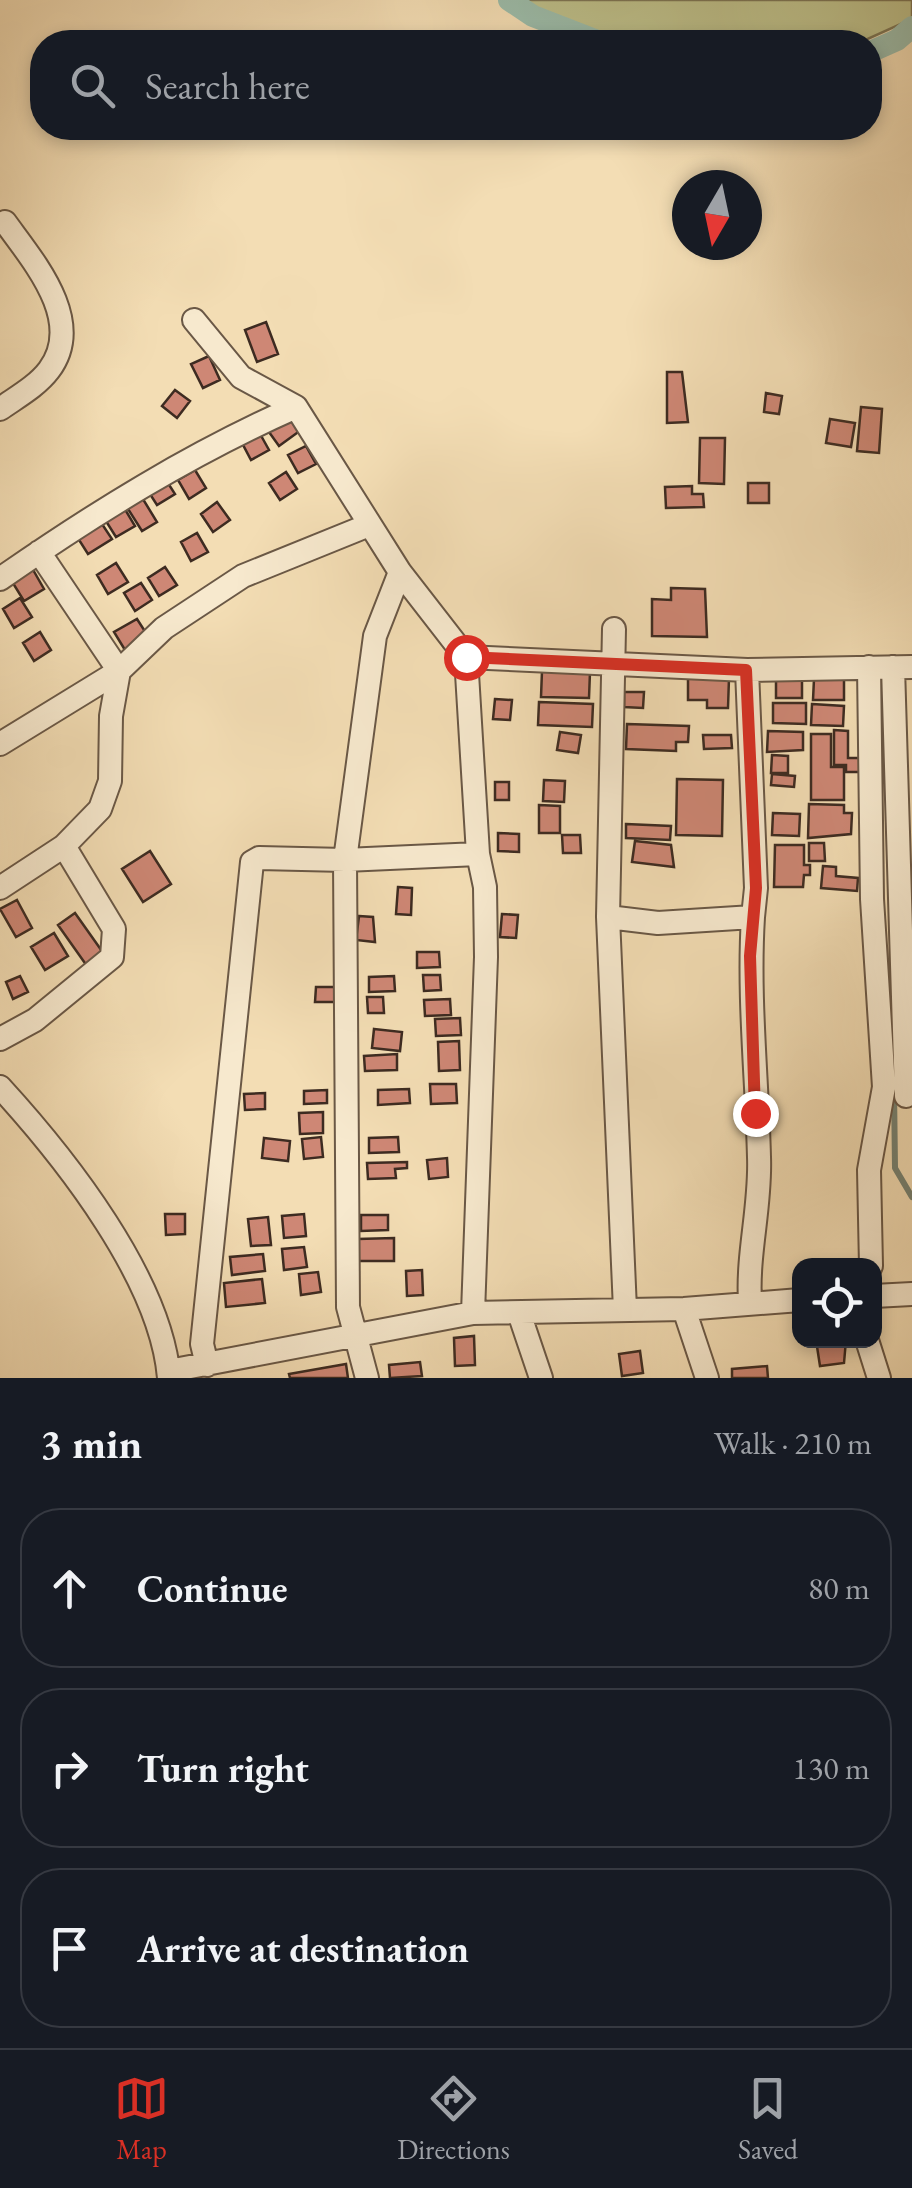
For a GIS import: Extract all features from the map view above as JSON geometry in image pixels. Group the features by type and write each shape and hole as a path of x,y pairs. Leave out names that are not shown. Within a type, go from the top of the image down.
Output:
{"street":[{"path":"0,409 52,367 61,326 55,300 39,270 5,222"},
{"path":"194,320 241,377 296,407 400,572 466,657 478,854 485,887 486,958 474,1313"},
{"path":"0,579 96,512 224,439 296,407"},
{"path":"0,744 119,671 164,628 243,576 369,526"},
{"path":"0,888 64,846 100,809 110,781 111,716 119,671 39,552"},
{"path":"366,1378 352,1335 344,860 375,636 400,572"},
{"path":"614,629 608,917 624,1310"},
{"path":"466,657 746,670 903,667 906,1096"},
{"path":"869,667 872,899 884,1087 869,1170 871,1258"},
{"path":"746,670 756,888 752,917 760,1158 757,1224 748,1265 750,1302"},
{"path":"0,1040 36,1020 112,958 114,929 64,846"},
{"path":"207,1366 202,1344 250,870 260,858 344,860 478,854"},
{"path":"608,917 658,923 752,917"},
{"path":"0,1087 36,1126 108,1224 145,1299 172,1376 352,1335 474,1313 684,1308 792,1300"},
{"path":"882,1292 912,1294"},
{"path":"684,1308 707,1378"},
{"path":"518,1313 541,1378"},
{"path":"870,1348 879,1378"}],"green space":[{"path":"520,0 912,0 912,19 882,33 565,29"}],"building":[{"path":"266,322 278,354 257,362 245,330"},
{"path":"209,356 220,380 203,388 191,364"},
{"path":"667,372 682,372 688,422 667,423"},
{"path":"175,390 190,401 177,418 162,406"},
{"path":"766,393 782,396 779,414 764,412"},
{"path":"861,407 882,409 879,453 857,451"},
{"path":"291,416 301,430 279,446 269,432"},
{"path":"830,419 855,423 851,447 826,443"},
{"path":"259,432 269,450 251,460 241,441"},
{"path":"700,438 725,438 724,484 699,483"},
{"path":"306,446 316,464 298,473 288,455"},
{"path":"195,470 206,488 189,499 178,480"},
{"path":"286,472 297,489 280,500 269,483"},
{"path":"166,480 175,494 157,505 148,491"},
{"path":"748,483 769,483 769,503 748,503"},
{"path":"692,486 692,494 703,494 704,507 666,508 665,487"},
{"path":"138,491 157,522 142,531 123,501"},
{"path":"217,502 230,520 213,532 201,514"},
{"path":"123,506 135,526 116,537 104,518"},
{"path":"98,518 112,539 88,554 74,532"},
{"path":"197,533 208,552 191,561 181,542"},
{"path":"116,563 128,582 108,594 97,575"},
{"path":"165,567 177,585 159,596 148,578"},
{"path":"32,568 44,589 24,601 11,580"},
{"path":"141,583 152,600 135,611 124,593"},
{"path":"671,588 705,589 707,637 652,636 652,599 671,600"},
{"path":"20,598 32,617 14,628 3,609"},
{"path":"137,619 148,636 125,650 114,632"},
{"path":"40,632 51,650 34,661 23,643"},
{"path":"542,671 590,672 589,698 541,697"},
{"path":"688,677 729,678 728,708 707,708 707,700 688,700"},
{"path":"844,678 844,700 813,700 814,679"},
{"path":"776,679 802,680 802,698 776,698"},
{"path":"624,692 644,692 643,708 624,707"},
{"path":"495,699 512,700 510,720 493,719"},
{"path":"539,702 593,704 592,727 538,725"},
{"path":"773,703 806,703 806,724 773,723"},
{"path":"812,704 844,706 843,726 811,725"},
{"path":"627,724 689,726 688,742 676,742 676,751 626,749"},
{"path":"834,730 848,731 848,758 865,758 865,772 846,772 846,765 834,765"},
{"path":"768,731 803,732 803,750 767,752"},
{"path":"560,732 581,735 578,753 557,750"},
{"path":"811,734 831,734 831,767 844,767 844,800 811,800"},
{"path":"703,735 731,735 732,748 704,749"},
{"path":"772,755 788,756 788,773 771,773"},
{"path":"772,774 795,776 794,787 771,785"},
{"path":"677,779 723,780 722,836 676,835"},
{"path":"544,780 565,781 564,802 543,801"},
{"path":"495,782 509,782 509,800 495,800"},
{"path":"809,804 844,805 844,813 852,813 851,834 808,838"},
{"path":"539,805 560,806 560,833 539,833"},
{"path":"773,813 800,814 799,836 772,835"},
{"path":"626,824 671,826 670,840 626,838"},
{"path":"498,833 519,834 519,852 498,851"},
{"path":"562,835 580,835 581,853 563,853"},
{"path":"635,841 671,845 674,867 632,862"},
{"path":"809,843 824,843 825,861 809,861"},
{"path":"775,845 804,845 804,865 810,865 810,875 804,875 803,887 774,887"},
{"path":"150,851 171,884 143,902 122,869"},
{"path":"823,866 836,867 836,876 858,878 857,891 821,888"},
{"path":"398,887 412,888 411,915 396,914"},
{"path":"17,900 32,928 16,937 0,909"},
{"path":"75,913 104,954 87,966 58,925"},
{"path":"502,914 518,915 516,938 500,937"},
{"path":"359,916 373,917 375,942 356,940"},
{"path":"54,933 68,956 45,970 31,947"},
{"path":"417,952 439,952 440,967 417,968"},
{"path":"423,975 440,975 441,990 424,991"},
{"path":"20,976 28,992 13,999 6,982"},
{"path":"394,976 395,991 369,992 369,977"},
{"path":"316,987 335,987 335,1002 315,1002"},
{"path":"367,997 383,997 384,1013 368,1013"},
{"path":"450,999 451,1015 425,1016 424,1000"},
{"path":"460,1018 461,1035 436,1036 435,1019"},
{"path":"374,1029 402,1032 400,1051 372,1048"},
{"path":"459,1041 460,1070 439,1071 438,1042"},
{"path":"397,1054 397,1070 365,1071 364,1056"},
{"path":"430,1084 456,1084 457,1103 431,1104"},
{"path":"409,1089 410,1103 378,1105 378,1090"},
{"path":"327,1090 327,1103 304,1104 304,1091"},
{"path":"265,1093 265,1109 245,1110 244,1094"},
{"path":"323,1112 323,1133 300,1134 299,1113"},
{"path":"321,1137 323,1157 304,1159 302,1139"},
{"path":"398,1137 399,1152 369,1153 369,1138"},
{"path":"264,1138 290,1141 288,1161 262,1158"},
{"path":"447,1158 448,1177 429,1179 427,1160"},
{"path":"407,1162 407,1168 395,1169 396,1178 368,1179 367,1163"},
{"path":"165,1214 185,1214 185,1234 166,1235"},
{"path":"304,1214 306,1236 284,1238 282,1216"},
{"path":"361,1215 388,1215 388,1230 361,1231"},
{"path":"268,1217 271,1245 251,1246 248,1219"},
{"path":"394,1238 394,1261 358,1261 358,1239"},
{"path":"304,1247 307,1267 284,1270 282,1249"},
{"path":"263,1254 265,1271 232,1275 230,1257"},
{"path":"422,1270 423,1295 407,1296 406,1271"},
{"path":"318,1272 321,1292 301,1295 299,1274"},
{"path":"262,1279 265,1303 226,1307 224,1283"},
{"path":"474,1336 475,1365 455,1366 454,1338"},
{"path":"817,1348 845,1348 844,1363 820,1366"},
{"path":"640,1351 643,1373 622,1376 619,1354"},
{"path":"420,1362 422,1376 390,1378 389,1365"},
{"path":"346,1364 348,1378 290,1378 289,1374"},
{"path":"767,1366 768,1378 732,1378 732,1369"}],"waterway":[{"path":"509,0 533,16 569,30"},
{"path":"882,47 912,27"},
{"path":"890,998 892,1036"},
{"path":"894,1088 895,1168 912,1197"}],"route":[{"path":"466,657 746,670 756,888 750,956 755,1113"}]}
